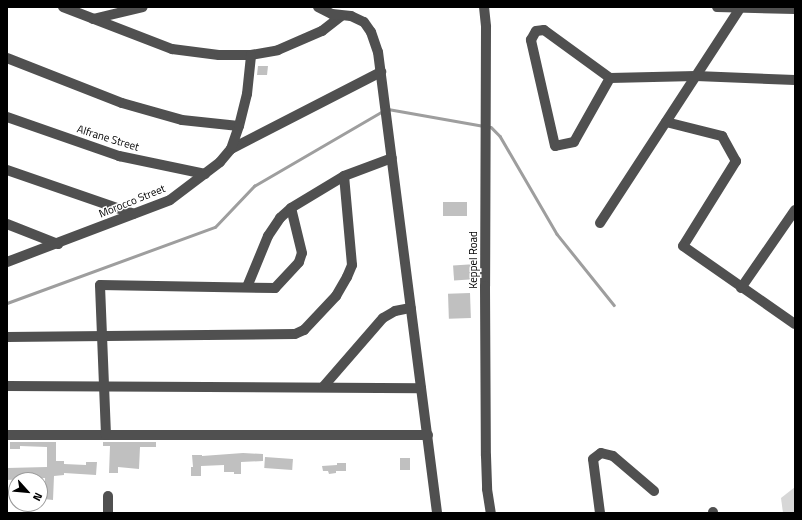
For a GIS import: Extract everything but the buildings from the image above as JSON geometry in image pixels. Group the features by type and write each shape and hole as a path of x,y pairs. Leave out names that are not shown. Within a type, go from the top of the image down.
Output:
{"street":[{"path":"63,7 172,49 219,55 252,56 278,50 322,31 341,16"},
{"path":"93,19 143,7"},
{"path":"318,7 341,16 351,16 364,22 371,32 378,52 437,513"},
{"name":"Keppel Road","path":"484,7 486,27 486,456 487,489 491,513"},
{"path":"717,7 795,9"},
{"path":"600,223 740,8"},
{"path":"610,78 574,142 555,146 531,40 536,31 544,30 610,78 696,76 795,80"},
{"name":"Morocco Street","path":"7,262 58,244 170,200 220,162 230,149 239,126 247,94 252,56"},
{"path":"7,58 130,105 182,120 239,126"},
{"path":"230,149 381,72"},
{"name":"Alfrane Street","path":"7,117 119,156 205,174"},
{"path":"666,122 722,136 736,161 683,246 741,288 795,324"},
{"path":"247,287 268,236 280,218 291,208 344,176 392,158"},
{"path":"7,170 134,214"},
{"path":"7,338 284,335 295,334 304,330 336,296 352,265 344,176"},
{"path":"106,435 100,285 275,288 299,262 302,253 291,208"},
{"path":"741,288 795,210"},
{"path":"7,224 58,244"},
{"path":"323,387 383,318 395,311 411,308"},
{"path":"7,386 421,388"},
{"path":"7,435 428,435"},
{"path":"600,513 593,459 600,452 613,456 654,491"},
{"path":"108,496 108,513"}],"shaded area":[{"path":"795,487 795,513 783,513 781,498"}],"waterway":[{"path":"388,109 483,126"},
{"path":"7,303 215,227 254,186 383,111"},
{"path":"488,127 491,127 500,136 557,234 614,305"}]}
